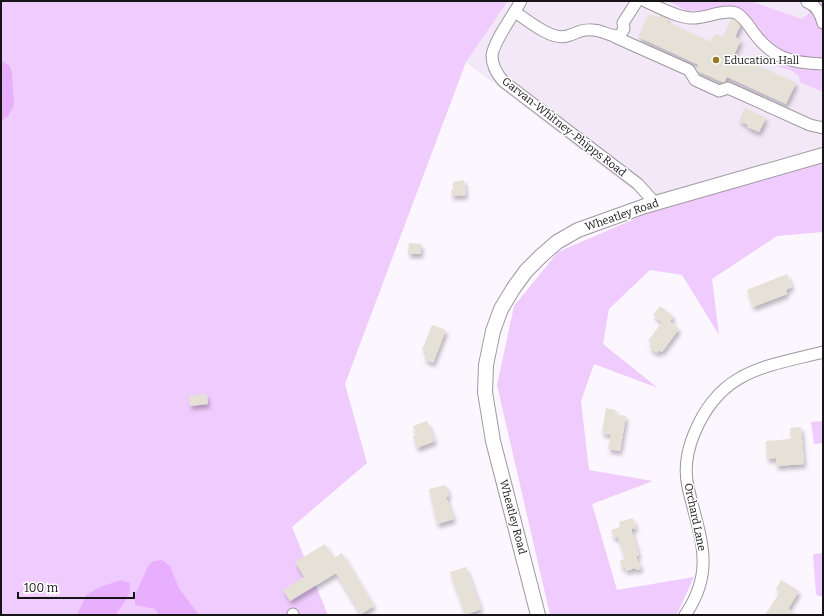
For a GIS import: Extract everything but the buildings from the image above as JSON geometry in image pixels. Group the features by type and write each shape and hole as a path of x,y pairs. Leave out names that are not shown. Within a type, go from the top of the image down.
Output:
{"main road":[{"name":"Wheatley Road","path":"538,615 488,419 485,392 486,365 492,332 501,309 513,289 526,271 541,256 557,242 578,230 600,221 655,203 823,155"}],"street":[{"name":"Garvan-Whitney-Phipps Road","path":"521,1 502,33 493,52 494,66 498,76 638,184 655,203"},
{"path":"615,37 620,35 624,29 623,24 637,1"},
{"path":"645,1 693,19 729,12 736,14 744,19 761,42 782,58 794,62 823,64"},
{"path":"807,2 813,4 817,8 823,23"},
{"path":"515,12 557,37 566,37 585,29 597,30 689,70 695,80 719,91 728,88 810,125 823,128"},
{"name":"Orchard Lane","path":"685,615 698,593 704,566 702,542 687,485 686,471 690,442 702,416 711,402 723,389 736,379 767,367 823,352"}],"shaded area":[{"path":"1,1 508,1 466,62 345,384 367,463 292,527 328,615 1,615"},
{"path":"508,1 515,1 526,7 529,1 823,1 823,146 644,199 466,62"},
{"path":"668,1 750,1 802,19 823,1 823,64 782,58 744,19 724,9 687,11"},
{"path":"1,60 10,66 12,73 14,105 8,116 1,121"},
{"path":"778,61 802,69 823,71 823,92 800,82 799,76 790,70 776,66"},
{"path":"823,160 823,232 777,236 712,279 719,335 682,275 650,270 609,309 603,344 658,388 594,364 581,401 589,470 653,481 592,504 617,590 694,577 677,614 550,615 497,385 514,306 558,252 648,213"},
{"path":"823,421 823,443 814,444 811,422"},
{"path":"823,553 823,596 818,596 816,594 813,556 814,554"},
{"path":"160,560 164,561 170,566 179,588 199,615 159,615 155,609 135,605 135,595 148,566 152,562"},
{"path":"121,580 130,583 130,592 116,614 77,615 86,595 100,587"}],"place":[{"name":"Education Hall","path":"716,60"}]}
